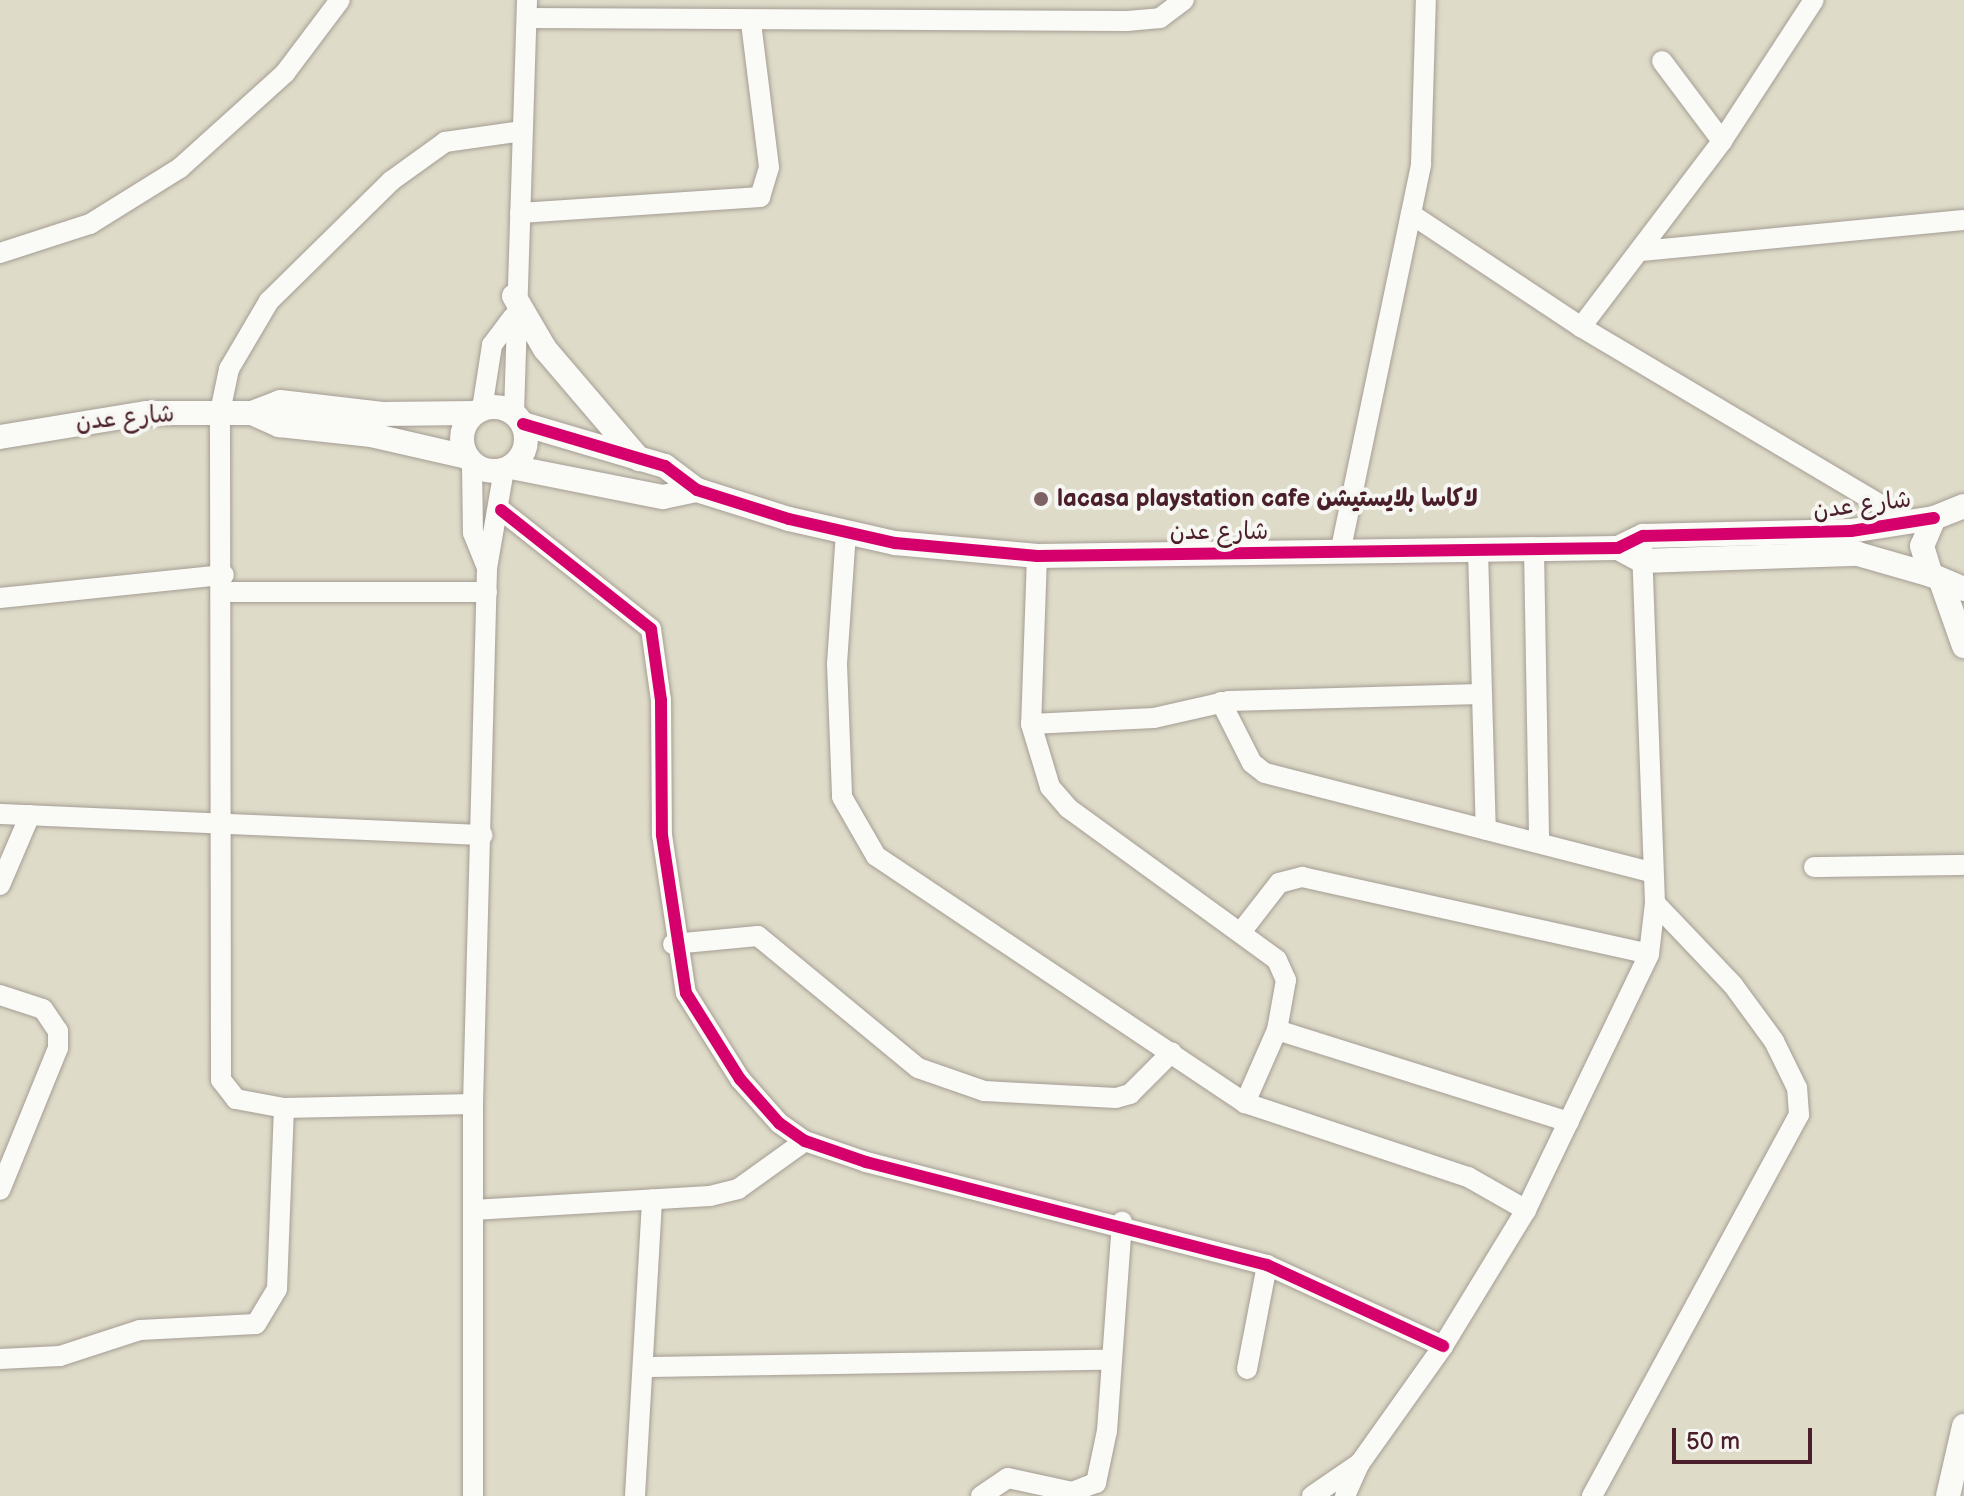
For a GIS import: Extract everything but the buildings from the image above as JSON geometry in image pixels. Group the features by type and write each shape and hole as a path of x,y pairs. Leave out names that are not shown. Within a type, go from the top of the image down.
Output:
{"street":[{"path":"0,253 90,224 180,168 285,73 340,0"},
{"path":"473,1496 473,1104 483,835 487,568 507,469 524,448 519,419 514,306 528,9 751,23 1127,21 1160,18 1184,0"},
{"path":"1340,553 1421,164 1426,0"},
{"path":"1581,327 1722,141 1814,0"},
{"path":"520,213 760,197 769,167 751,23"},
{"path":"1662,61 1722,141"},
{"path":"473,1104 284,1108 236,1099 221,1080 224,583 220,412 242,340 269,301 391,181 445,142 522,131"},
{"path":"1411,214 1581,327 1945,509 1922,546 1946,583 1964,646"},
{"path":"1641,251 1964,220"},
{"path":"487,568 473,533 470,460 462,434 478,411 492,345 514,306"},
{"path":"514,306 545,349 639,459"},
{"name":"شارع عدن","path":"252,413 280,402 382,414 478,411"},
{"path":"478,411 519,419"},
{"name":"شارع عدن","path":"0,437 104,418 252,413 279,425 371,435 470,460"},
{"name":"شارع عدن","path":"519,419 665,466 697,490 846,532 1037,556 1618,548 1643,536 1780,535 1945,509"},
{"path":"470,460 507,469"},
{"name":"شارع عدن","path":"507,469 663,497 697,490"},
{"path":"501,510 651,629 673,944 700,1022 762,1106 805,1141 931,1180 1122,1222 1267,1265 1443,1346"},
{"path":"846,532 836,734 842,797 860,840 904,877 1245,1103 1468,1177 1526,1210"},
{"path":"1345,1496 1360,1463 1443,1346 1526,1210 1649,954 1655,903 1651,872 1643,536"},
{"name":"شارع عدن","path":"1618,548 1642,561 1858,554 1946,583"},
{"path":"1534,549 1539,842"},
{"path":"1478,550 1486,830"},
{"path":"1037,556 1031,724 1039,763 1068,808 1277,960 1286,980 1277,1030 1245,1103"},
{"path":"0,598 224,583 487,592"},
{"path":"1031,724 1154,718 1221,702 1480,694"},
{"path":"1221,702 1252,763 1265,773 1651,872"},
{"path":"0,814 483,835"},
{"path":"0,885 30,815"},
{"path":"1814,867 1964,865"},
{"path":"1241,932 1279,883 1302,877 1649,954"},
{"path":"1592,1496 1799,1115 1797,1088 1774,1041 1733,985 1655,903"},
{"path":"673,944 758,936 918,1068 984,1091 1116,1098 1130,1094 1172,1052"},
{"path":"0,995 43,1009 58,1039 0,1190"},
{"path":"1277,1030 1569,1122"},
{"path":"0,1359 60,1356 140,1330 256,1324 277,1289 284,1108"},
{"path":"473,1210 652,1199 738,1189 805,1141"},
{"path":"635,1496 652,1199"},
{"path":"981,1496 1008,1478 1072,1492 1096,1483 1107,1431 1108,1360 1122,1222"},
{"path":"1247,1369 1267,1265"},
{"path":"644,1367 1108,1360"},
{"path":"1948,1496 1964,1426"},
{"path":"1312,1496 1360,1463"}],"cycle path":[{"path":"523,424 665,466 697,490 789,519 895,543 1037,556 1618,548 1643,536 1851,531 1934,518"},
{"path":"501,510 651,629 661,700 662,835 686,993 740,1079 779,1123 805,1141 866,1162 1267,1265 1443,1346"}],"place":[{"name":"lacasa playstation cafe لاكاسا بلايستيشن","path":"1041,499"}]}
